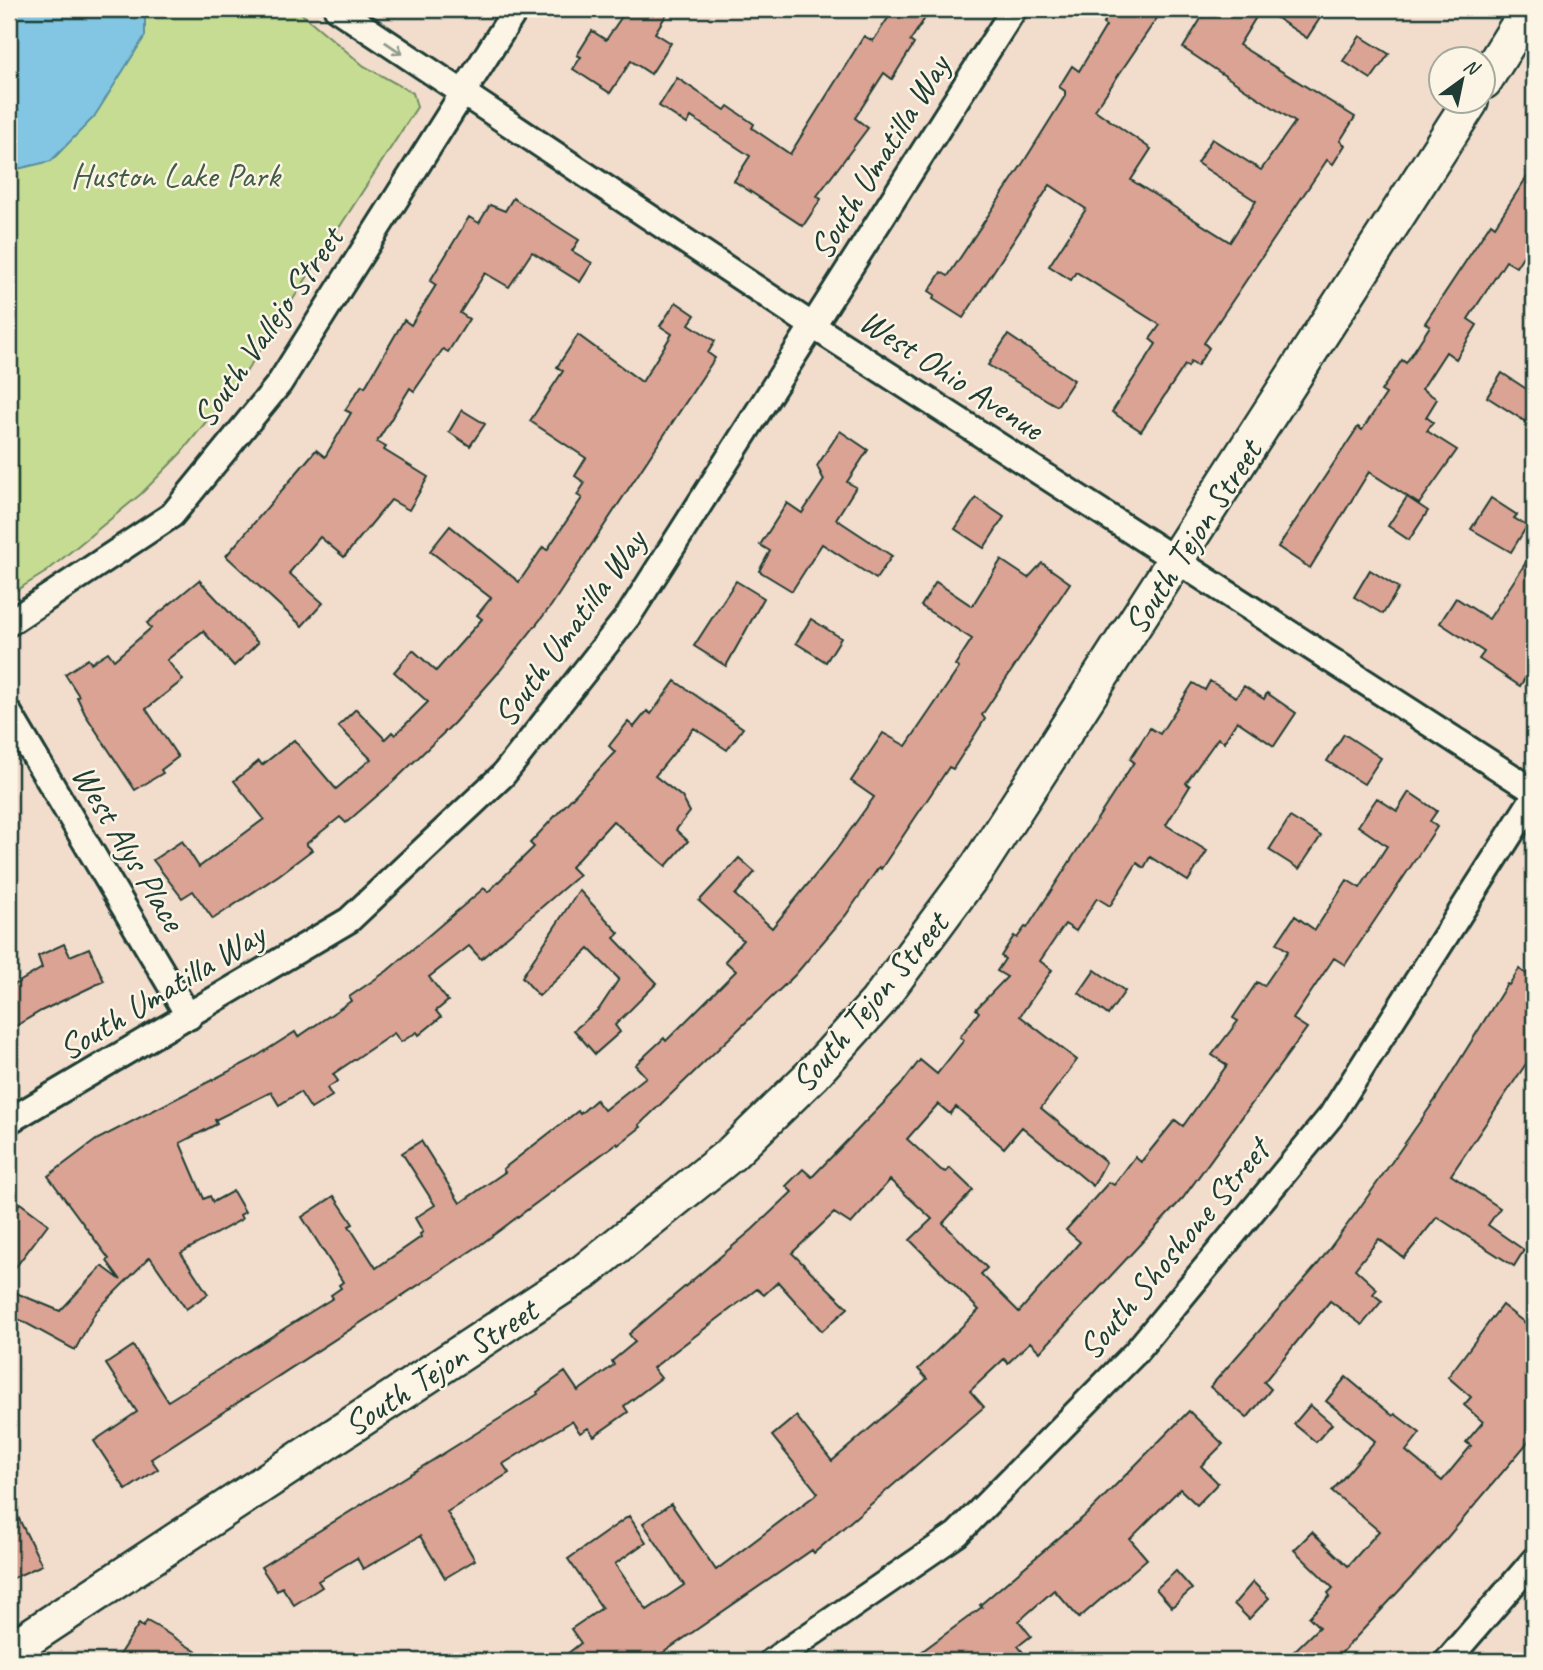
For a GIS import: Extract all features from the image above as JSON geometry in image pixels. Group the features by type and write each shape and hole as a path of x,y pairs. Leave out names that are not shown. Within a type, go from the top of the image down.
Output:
{"street":[{"name":"West Ohio Avenue","path":"337,9 813,326 1534,790"},
{"name":"South Vallejo Street","path":"9,624 172,515 279,384 516,9"},
{"name":"South Umatilla Way","path":"9,1121 349,920 503,775 629,615 1014,9"},
{"path":"1498,58 1529,9"},
{"name":"South Tejon Street","path":"9,1651 584,1272 681,1196 775,1114 877,1003 971,876 1178,559 1461,116"},
{"name":"West Alys Place","path":"9,713 189,1017"},
{"name":"South Shoshone Street","path":"772,1661 957,1534 1135,1353 1331,1116 1534,797"},
{"path":"1447,1661 1534,1560"}],"green space":[{"name":"Huston Lake Park","path":"9,9 296,9 364,66 413,93 417,107 246,372 181,453 141,494 46,572 9,595"}],"water":[{"path":"9,9 145,9 145,36 94,117 51,161 9,171"}],"building":[{"path":"627,9 670,9 655,33 671,43 651,74 631,61 610,93 573,69 581,57 577,55 592,31 606,40"},
{"path":"894,9 931,9 910,41 914,44 892,79 884,73 855,118 868,128 817,196 821,199 803,226 734,181 750,156 691,117 687,124 659,106 677,78 725,110 728,106 754,124 752,128 790,154 864,36 873,41"},
{"path":"1112,9 1163,9 1095,110 1151,149 1131,180 1230,242 1256,201 1197,163 1212,139 1261,170 1295,122 1183,48 1207,9 1261,9 1239,45 1355,117 1340,141 1345,145 1333,164 1327,160 1204,343 1209,348 1197,366 1191,362 1188,367 1185,365 1141,431 1112,412 1156,344 1150,339 1160,325 1076,272 1071,280 1049,266 1086,209 1050,185 963,318 933,299 935,295 929,291 941,272 948,276 1023,163 1065,96 1065,91 1059,87 1072,66 1079,71 1106,26 1103,24"},
{"path":"1263,9 1326,9 1307,38"},
{"path":"1360,36 1389,54 1371,79 1343,61"},
{"path":"1534,166 1534,239 1516,267 1506,261 1468,319 1477,325 1456,359 1446,352 1422,389 1437,399 1426,417 1433,422 1427,431 1457,450 1419,504 1369,472 1310,568 1278,547 1358,427 1362,430 1386,394 1381,391 1402,360 1406,363 1430,326 1425,323 1491,223 1495,226"},
{"path":"513,198 579,240 572,251 592,263 580,282 532,252 509,287 485,273 460,313 469,319 448,352 443,349 414,391 410,388 377,442 386,447 384,450 428,477 409,510 391,500 344,557 320,537 289,573 323,603 302,626 226,556 316,450 325,457 351,413 345,410 362,385 365,387 404,320 411,325 436,285 430,281 469,217 479,223 490,205 505,211"},
{"path":"676,302 695,315 689,324 715,341 708,353 715,358 551,606 498,673 454,723 394,781 346,823 340,817 306,844 312,850 279,875 213,919 193,891 182,898 153,860 182,841 199,867 264,819 234,781 259,761 262,765 294,740 336,789 371,759 338,726 356,709 385,739 392,732 395,735 428,702 394,672 413,650 436,671 482,619 477,615 491,598 430,551 450,526 519,582 543,547 547,550 582,498 577,495 585,483 575,476 586,458 530,421 563,371 557,367 578,335 642,382 672,334 660,326"},
{"path":"1008,335 1074,380 1057,406 988,365"},
{"path":"1502,373 1534,394 1534,427 1487,397"},
{"path":"462,410 485,424 470,446 449,432"},
{"path":"840,431 868,450 847,482 856,487 836,519 892,556 876,579 822,544 792,591 759,571 770,551 760,545 787,503 802,513 824,480 817,466"},
{"path":"1407,497 1428,511 1409,540 1388,526"},
{"path":"976,498 1004,517 984,548 955,529"},
{"path":"1491,498 1517,515 1514,518 1527,526 1511,552 1471,529"},
{"path":"1534,550 1534,664 1520,686 1479,659 1484,652 1440,623 1456,598 1489,619"},
{"path":"1001,560 1028,578 1042,563 1070,583 982,715 985,719 953,769 949,767 881,869 879,867 846,915 795,975 639,1125 641,1127 618,1145 617,1143 480,1245 151,1459 158,1469 126,1490 94,1441 137,1412 106,1364 133,1346 168,1401 333,1298 331,1295 341,1288 339,1285 343,1282 302,1217 334,1196 353,1224 349,1226 376,1268 421,1237 423,1232 415,1218 435,1205 402,1153 421,1141 460,1203 505,1172 503,1169 578,1111 580,1114 596,1100 604,1110 646,1077 635,1065 664,1038 666,1041 736,971 725,961 743,940 699,901 739,858 755,872 735,895 772,928 836,850 874,797 851,781 883,733 906,746 959,668 955,665 972,639 921,606 936,582 972,606"},
{"path":"1370,570 1399,588 1383,614 1354,597"},
{"path":"199,580 258,643 234,666 203,631 167,660 183,680 146,709 178,757 161,770 163,773 135,790 85,714 77,697 79,696 65,674 88,659 91,663 108,652 114,660 151,628 147,623"},
{"path":"736,581 764,598 726,666 694,646"},
{"path":"811,619 841,638 826,662 796,643"},
{"path":"675,681 743,728 727,750 694,728 655,776 682,797 690,812 676,830 688,841 666,866 613,821 571,867 579,875 481,959 469,946 429,977 448,1001 436,1011 441,1017 419,1035 417,1032 401,1042 394,1033 333,1074 338,1081 327,1088 332,1096 311,1109 300,1092 279,1105 271,1092 215,1120 217,1124 180,1143 204,1199 210,1196 213,1202 233,1191 245,1212 240,1215 242,1219 181,1253 208,1294 186,1309 150,1257 96,1311 75,1350 9,1314 9,1290 60,1311 102,1266 121,1280 107,1261 109,1259 48,1176 96,1140 251,1060 295,1032 298,1037 351,1001 349,997 387,971 484,888 488,892 534,847 530,843 615,752 609,746 628,722 634,727 647,711 651,714"},
{"path":"1210,681 1236,697 1244,686 1264,699 1267,693 1296,713 1274,746 1237,721 1224,742 1218,738 1186,783 1190,786 1166,825 1207,851 1188,881 1150,857 1144,868 1137,863 1110,906 1097,898 1076,931 1065,924 1040,961 1052,970 1020,1016 1077,1060 1041,1108 1106,1162 1093,1186 1022,1127 1004,1148 956,1107 950,1114 938,1104 907,1139 941,1170 946,1172 950,1168 973,1190 943,1223 987,1268 981,1274 1019,1312 1080,1242 1066,1230 1109,1182 1114,1185 1135,1157 1141,1162 1175,1120 1183,1126 1227,1065 1212,1055 1238,1021 1233,1018 1257,982 1264,986 1288,951 1277,943 1295,916 1315,930 1347,880 1360,888 1387,846 1358,826 1377,798 1397,811 1409,792 1437,811 1430,821 1437,827 1345,965 1334,958 1293,1019 1307,1028 1183,1198 1040,1352 1030,1342 1008,1363 1004,1359 970,1391 984,1407 814,1553 812,1550 651,1661 558,1661 581,1643 571,1629 602,1608 568,1559 629,1516 646,1542 615,1564 647,1610 684,1585 643,1523 671,1504 716,1570 818,1493 772,1436 796,1416 832,1461 927,1379 918,1369 979,1310 910,1240 932,1219 890,1180 851,1224 834,1213 792,1253 848,1308 822,1331 778,1282 764,1295 757,1289 653,1368 661,1378 624,1406 628,1412 594,1436 588,1428 580,1433 572,1421 503,1464 509,1473 447,1512 475,1560 445,1578 420,1536 363,1569 357,1558 318,1581 322,1587 294,1605 282,1587 277,1591 261,1567 538,1394 537,1392 565,1372 578,1391 614,1365 612,1361 635,1342 629,1334 753,1229 792,1192 786,1186 803,1169 812,1177 900,1086 920,1060 937,1074 964,1040 960,1037 979,1012 976,1009 1007,977 997,971 1005,959 1001,956 1014,936 1017,938 1025,927 1027,928 1134,762 1130,759 1150,728 1160,734 1193,683 1205,690"},
{"path":"1344,734 1381,758 1364,784 1327,761"},
{"path":"1290,817 1321,836 1299,869 1269,850"},
{"path":"579,890 619,933 614,938 657,983 615,1025 620,1032 595,1054 574,1030 599,1009 619,979 589,949 539,996 522,977"},
{"path":"64,944 70,956 89,948 104,981 41,1011 9,1030 9,988 42,968 38,956"},
{"path":"1519,969 1534,979 1534,1052 1451,1175 1500,1208 1488,1225 1524,1250 1514,1266 1437,1217 1404,1258 1379,1239 1355,1269 1377,1289 1373,1294 1382,1301 1362,1325 1330,1301 1264,1382 1271,1389 1247,1418 1210,1387 1318,1264 1361,1206 1435,1100"},
{"path":"1095,970 1125,991 1108,1015 1079,993"},
{"path":"20,1203 48,1224 9,1276 9,1217"},
{"path":"1502,1305 1534,1330 1534,1435 1436,1551 1334,1661 1284,1661 1319,1627 1309,1617 1330,1596 1328,1593 1333,1588 1294,1550 1312,1532 1348,1566 1379,1531 1332,1491 1375,1441 1326,1401 1346,1377 1393,1416 1395,1414 1420,1433 1406,1451 1442,1481 1471,1446 1466,1442 1483,1422 1464,1405 1471,1397 1448,1377"},
{"path":"1310,1405 1332,1424 1316,1442 1294,1424"},
{"path":"1189,1411 1223,1444 1201,1466 1218,1483 1197,1505 1180,1489 1130,1539 1147,1559 1079,1618 1054,1590 1019,1621 1031,1636 1018,1646 1030,1661 909,1661 982,1607 980,1605 1087,1514"},
{"path":"9,1499 42,1565 9,1580"},
{"path":"1176,1571 1192,1589 1172,1607 1156,1589"},
{"path":"1253,1582 1269,1598 1249,1619 1234,1604"},
{"path":"147,1621 211,1661 115,1661 139,1624 143,1627"}]}
